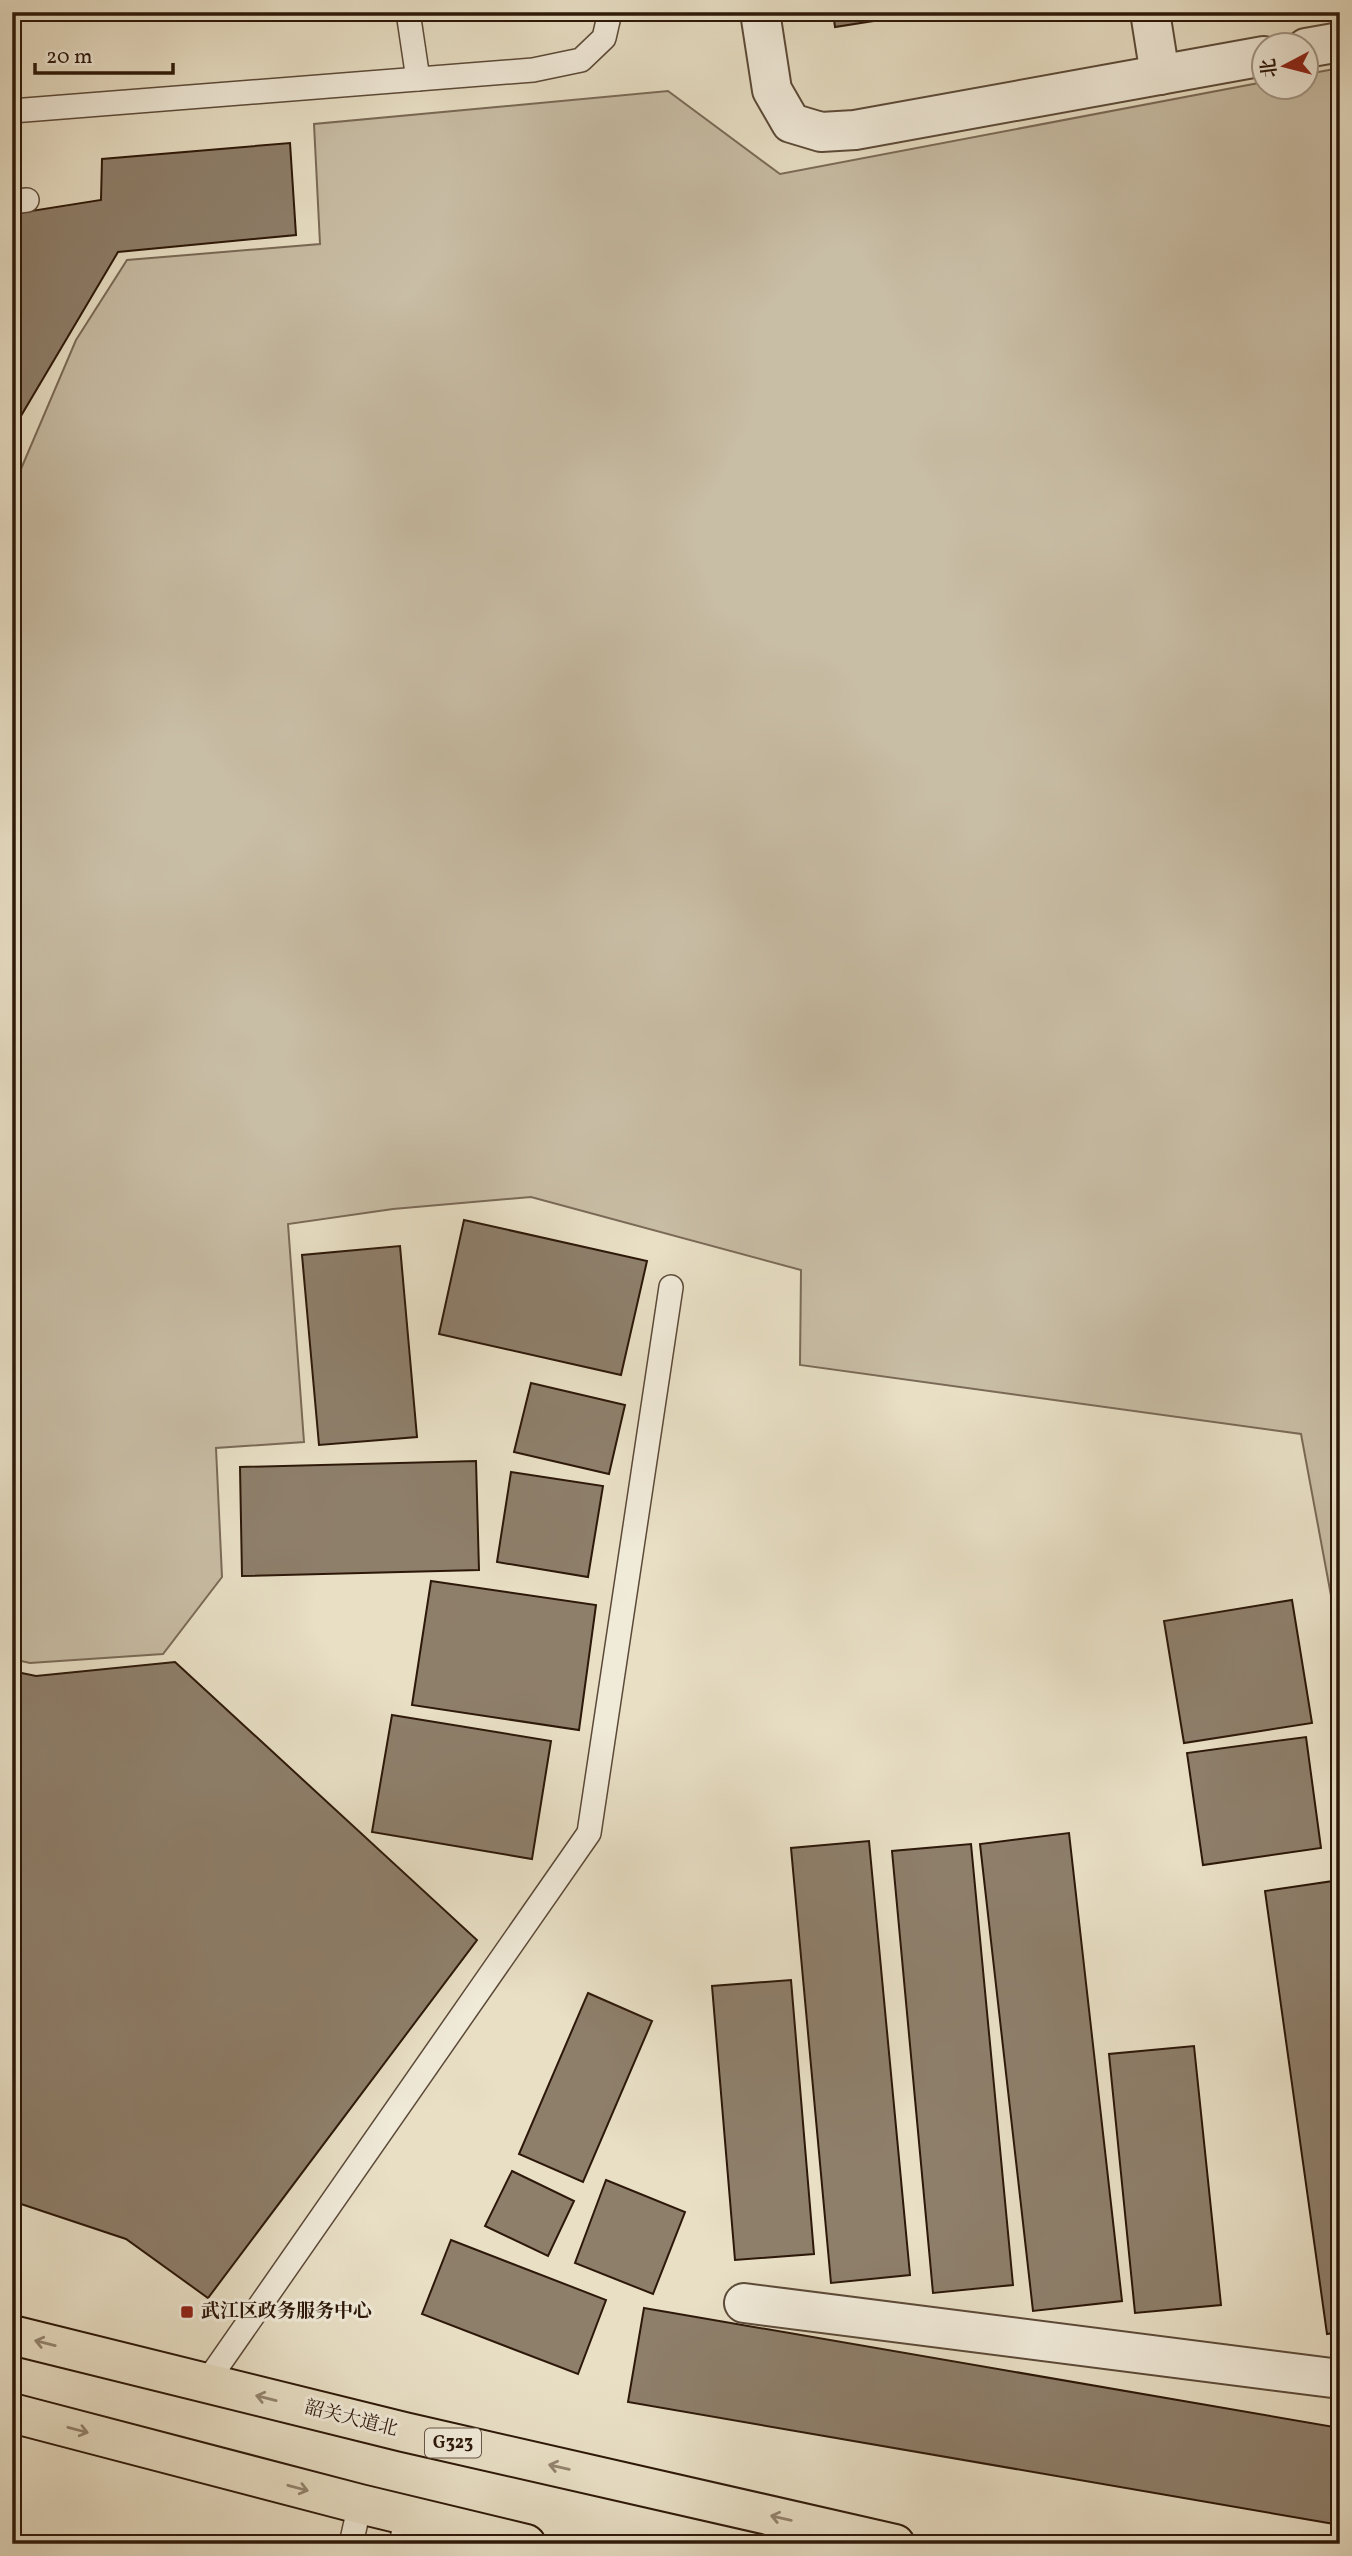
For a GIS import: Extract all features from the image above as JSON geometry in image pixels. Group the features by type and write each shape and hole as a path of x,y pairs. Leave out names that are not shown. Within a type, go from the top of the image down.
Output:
{"highway":[{"name":"韶关大道北","path":"12,2335 404,2432 895,2544"},
{"path":"12,2413 360,2504 404,2529 526,2544"}],"street":[{"path":"760,12 772,90 791,123 821,132 855,130 1250,59"},
{"path":"1150,12 1160,75"},
{"path":"1320,46 1340,42"},
{"path":"744,2303 1340,2379"}],"lane":[{"path":"408,12 418,79"},
{"path":"12,111 533,70 581,60 604,38 610,12"},
{"path":"206,2383 589,1833 671,1287"},
{"path":"351,2544 360,2504"}],"shaded area":[{"path":"1340,68 1340,1644 1301,1434 800,1365 801,1270 531,1197 393,1209 288,1224 304,1442 216,1448 222,1577 163,1654 30,1663 12,1659 12,490 76,340 127,260 320,244 314,124 668,91 780,174 1250,85 1250,102 1320,102 1320,72"}],"building":[{"path":"833,12 931,12 835,27"},
{"path":"290,143 296,235 118,252 12,431 12,214 101,200 102,159"},
{"path":"464,1220 647,1261 621,1375 439,1334"},
{"path":"400,1246 417,1437 319,1445 302,1255"},
{"path":"531,1383 625,1405 609,1474 514,1452"},
{"path":"476,1461 479,1570 242,1576 240,1467"},
{"path":"511,1472 603,1486 588,1577 497,1562"},
{"path":"431,1581 596,1605 579,1730 412,1705"},
{"path":"1292,1600 1312,1723 1184,1743 1164,1621"},
{"path":"175,1662 477,1940 208,2298 126,2239 12,2201 12,1671 36,1676"},
{"path":"392,1715 551,1741 532,1859 372,1832"},
{"path":"1306,1737 1321,1848 1203,1865 1187,1753"},
{"path":"1069,1833 1122,2301 1033,2311 980,1844"},
{"path":"869,1841 910,2275 831,2283 791,1848"},
{"path":"971,1844 1013,2285 933,2293 892,1851"},
{"path":"1340,1880 1340,2332 1327,2334 1265,1891"},
{"path":"791,1980 814,2254 735,2260 712,1986"},
{"path":"588,1993 652,2021 583,2182 519,2154"},
{"path":"1194,2046 1221,2305 1135,2313 1109,2054"},
{"path":"512,2171 574,2201 548,2256 485,2226"},
{"path":"606,2180 685,2212 653,2294 575,2263"},
{"path":"451,2240 606,2300 578,2374 422,2314"},
{"path":"644,2308 1340,2428 1340,2525 628,2402"}],"place":[{"name":"武江区政务服务中心","path":"187,2312"}]}
